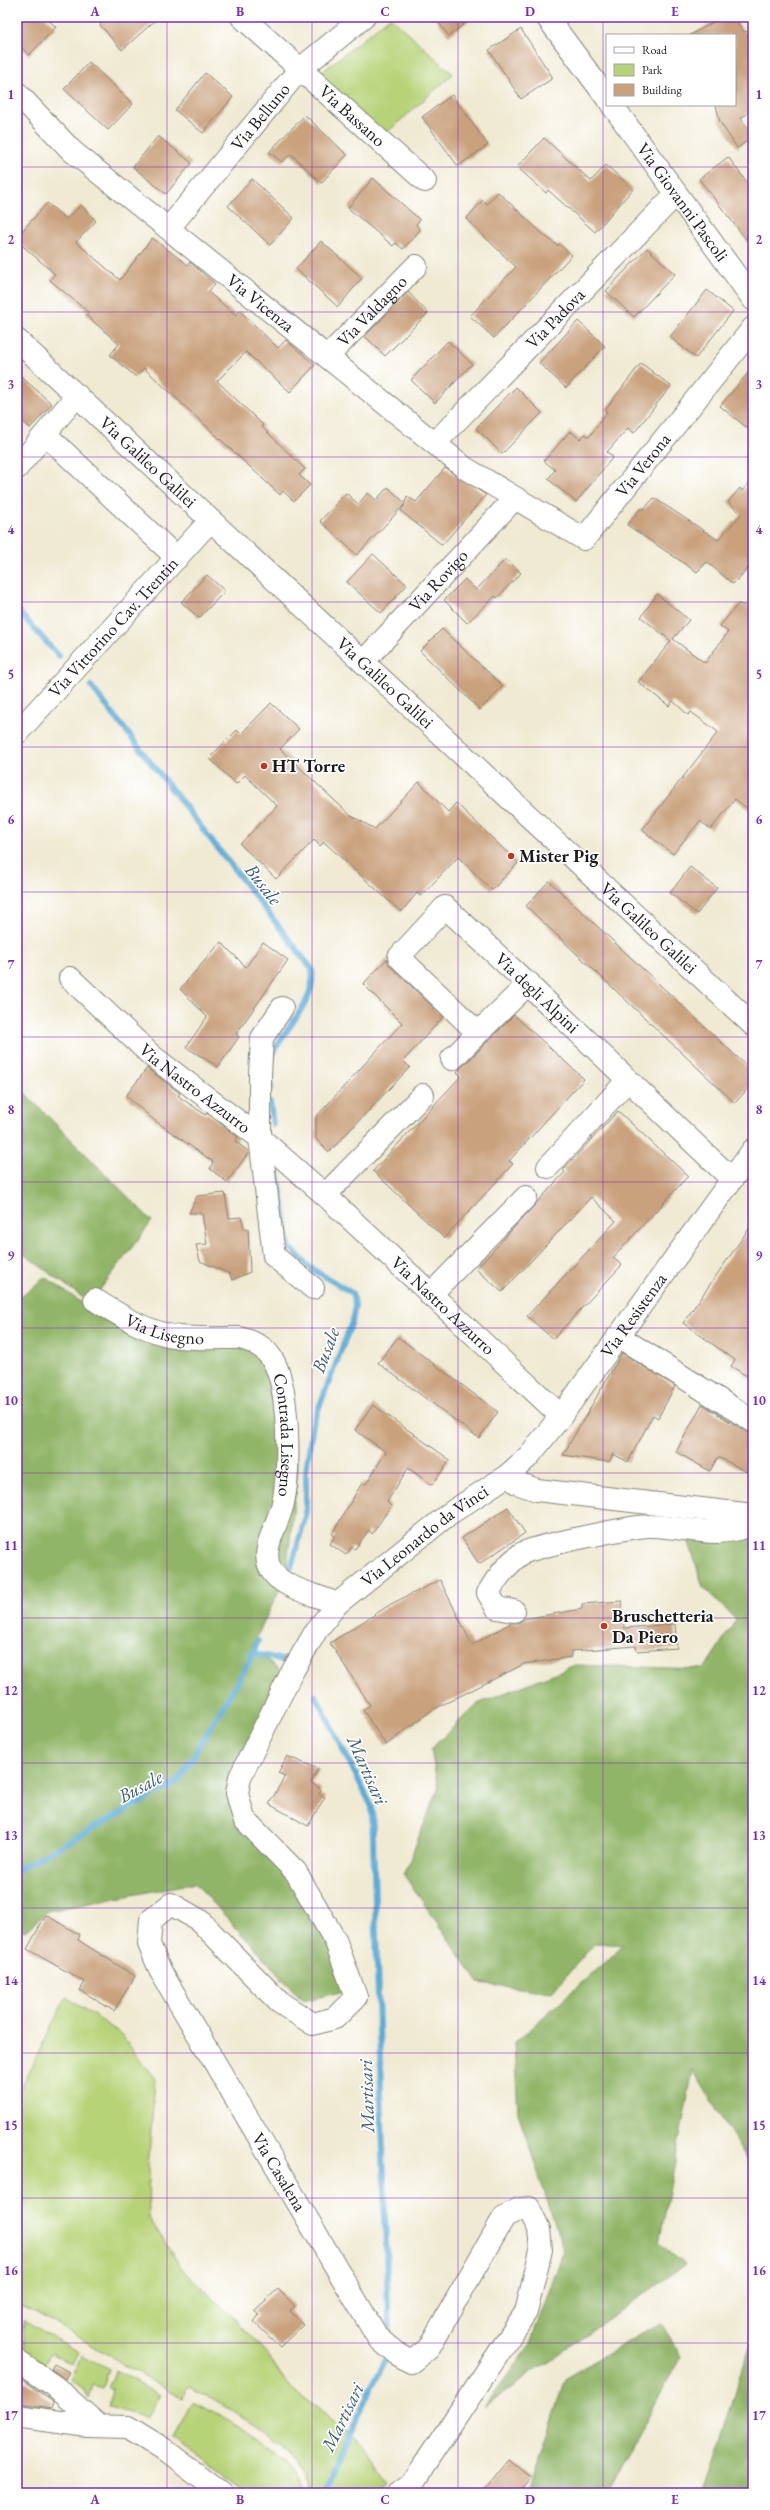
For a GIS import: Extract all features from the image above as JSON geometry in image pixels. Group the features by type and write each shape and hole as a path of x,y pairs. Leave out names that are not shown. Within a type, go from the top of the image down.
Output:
{"street":[{"name":"Via Bassano","path":"242,17 280,50 299,70 425,181"},
{"name":"Via Belluno","path":"169,228 299,70 364,17"},
{"path":"548,17 606,97"},
{"name":"Via Vicenza","path":"17,94 72,151 465,468 514,499"},
{"name":"Via Giovanni Pascoli","path":"613,106 753,299"},
{"name":"Via Padova","path":"435,443 676,194"},
{"name":"Via Valdagno","path":"328,356 416,266"},
{"name":"Via Verona","path":"514,499 584,539 753,328"},
{"name":"Via Galileo Galilei","path":"17,340 753,1025"},
{"path":"17,468 46,435 77,395"},
{"path":"46,435 177,558"},
{"name":"Via Rovigo","path":"363,662 514,499"},
{"name":"Via Vittorino Cav. Trentin","path":"17,732 210,521"},
{"name":"Via degli Alpini","path":"478,1033 399,957 445,907 529,983 627,1081 732,1179"},
{"name":"Via Nastro Azzurro","path":"70,978 152,1056 260,1138 325,1195 430,1295 561,1416"},
{"path":"452,1059 529,983"},
{"path":"282,1008 262,1038 260,1138 274,1256 313,1288"},
{"path":"548,1167 627,1081"},
{"path":"325,1195 423,1095"},
{"name":"Via Resistenza","path":"508,1475 528,1457 561,1416 753,1150"},
{"name":"Via Nastro Azzurro","path":"430,1295 526,1197"},
{"name":"Via Lisegno","path":"95,1300 131,1321 177,1337 240,1338"},
{"path":"618,1336 753,1421"},
{"name":"Contrada Lisegno","path":"240,1338 260,1346 273,1360 279,1377 286,1422 286,1481 283,1503 267,1557 270,1570 280,1581 337,1604"},
{"name":"Via Leonardo da Vinci","path":"244,1819 237,1792 240,1777 291,1674 316,1631 337,1604 449,1514 508,1475 517,1483 537,1490 753,1515"},
{"path":"514,1611 497,1608 488,1593 500,1572 522,1553 628,1528 650,1526 728,1533 753,1524"},
{"name":"Via Casalena","path":"244,1819 296,1872 336,1942 356,1997 335,2018 313,2024 279,2002 199,1920 171,1904 151,1920 149,1944 161,1972 378,2338 397,2354 411,2362 428,2349 504,2217 519,2209 529,2208 539,2229 541,2250 526,2312 412,2485 399,2493"},
{"path":"17,2361 49,2382 99,2426"},
{"path":"17,2416 87,2426 128,2427 162,2448 220,2493"}],"green space":[{"path":"390,17 453,74 383,136 316,77"},
{"path":"17,1085 152,1221 90,1303 17,1249"},
{"path":"45,1277 141,1344 190,1352 249,1333 276,1350 298,1467 286,1576 252,1647 287,1677 228,1783 335,1935 349,1990 303,2001 195,1883 48,1911 25,1931 17,1928 17,1296 20,1298"},
{"path":"753,1527 753,2169 693,2070 659,2243 685,2265 484,2407 529,2346 564,2251 518,2113 514,2043 624,1945 595,1943 552,1992 479,1983 404,1875 438,1789 431,1749 477,1704 575,1665 704,1669 736,1620 703,1587 688,1539"},
{"path":"66,1997 120,2033 155,2079 148,2169 149,2218 183,2270 231,2315 267,2354 290,2388 316,2406 360,2443 388,2481 370,2493 307,2493 304,2477 295,2461 280,2445 243,2417 190,2387 182,2398 37,2313 17,2305 17,2096"},
{"path":"23,2320 78,2352 72,2364 51,2353 42,2368 25,2359"},
{"path":"661,2322 680,2357 608,2493 528,2493 565,2379"},
{"path":"753,2338 753,2493 703,2493"},
{"path":"82,2355 109,2369 103,2388 93,2385 89,2399 84,2389 70,2380"},
{"path":"116,2370 161,2395 147,2418 109,2406 113,2389 108,2387"},
{"path":"193,2401 240,2427 275,2451 288,2464 298,2479 301,2493 249,2493 173,2439"}],"building":[{"path":"17,17 45,17 56,27 29,55 17,43"},
{"path":"106,17 159,17 122,50 100,25"},
{"path":"434,17 473,17 449,36"},
{"path":"723,17 733,17 744,32 753,30 753,110 741,118 753,137 737,148 720,122 716,106 736,106 736,34 692,34"},
{"path":"521,29 553,78 521,99 489,50"},
{"path":"89,62 133,104 108,130 64,89"},
{"path":"205,73 233,97 203,133 175,110"},
{"path":"452,95 488,145 458,166 422,117"},
{"path":"305,115 347,155 321,183 291,154 282,162 269,152"},
{"path":"158,136 192,163 166,194 133,167"},
{"path":"544,138 591,181 606,165 633,189 595,232 548,190 546,193 517,167"},
{"path":"728,157 753,190 753,248 699,179"},
{"path":"373,178 420,220 416,224 420,230 403,249 396,243 393,246 348,208"},
{"path":"252,179 294,218 270,245 228,206"},
{"path":"498,192 545,236 558,246 559,244 572,255 494,338 470,316 516,267 466,219 483,200 487,204"},
{"path":"47,203 66,219 81,205 96,221 76,242 120,280 152,238 188,265 190,262 215,284 208,292 236,315 240,311 278,348 286,340 315,365 290,392 246,352 217,381 263,425 262,427 305,469 299,475 310,485 294,501 283,491 280,495 144,368 136,377 110,355 119,344 86,315 89,313 50,280 55,274 17,241 17,237"},
{"path":"321,241 362,278 338,307 296,269"},
{"path":"647,248 675,274 634,317 606,291"},
{"path":"707,290 733,311 696,358 670,337"},
{"path":"408,292 428,313 385,356 365,336"},
{"path":"578,321 605,346 566,388 539,363"},
{"path":"448,341 472,364 435,403 411,380"},
{"path":"641,363 671,386 634,433 628,428 607,452 613,457 576,502 548,479 555,470 544,461 570,431 580,439 585,434 589,437 607,412 605,410"},
{"path":"753,367 753,419 746,427 720,406"},
{"path":"17,373 52,404 30,428 17,416"},
{"path":"516,387 542,413 502,454 476,428"},
{"path":"445,468 486,495 442,545 401,511 405,504 357,555 320,521 346,493 358,504 368,493 376,500 388,487 405,503 407,496 416,502"},
{"path":"753,479 753,563 733,584 707,562 697,572 627,525 640,509 644,509 654,498 718,540 741,514 728,502 740,488 742,491"},
{"path":"373,554 407,585 381,613 347,582"},
{"path":"506,559 521,573 497,598 495,596 467,623 444,600 465,579 476,590"},
{"path":"207,575 225,591 199,618 181,602"},
{"path":"657,594 689,620 673,639 705,663 728,632 720,626 738,604 753,608 753,813 735,799 711,829 700,821 673,854 642,830 718,732 691,712 688,715 673,701 669,706 638,682 671,641 641,617"},
{"path":"442,629 503,686 480,710 420,651"},
{"path":"271,703 299,729 280,749 350,815 375,829 419,782 448,812 456,803 518,863 492,890 458,857 421,896 417,893 401,912 324,842 320,846 314,840 276,879 240,844 277,806 245,775 236,784 209,758 237,730 241,734"},
{"path":"690,867 717,888 697,914 670,893"},
{"path":"549,881 753,1072 753,1083 735,1103 526,906"},
{"path":"221,942 246,967 263,942 288,960 236,1034 239,1037 218,1067 186,1047 207,1017 180,989"},
{"path":"387,959 390,966 443,1017 403,1061 410,1067 329,1152 316,1139 316,1117 402,1023 363,984"},
{"path":"514,1015 584,1079 509,1161 513,1164 444,1238 373,1171 461,1076 457,1072"},
{"path":"147,1068 180,1093 178,1096 206,1115 207,1113 238,1137 235,1141 249,1152 227,1182 210,1169 213,1162 154,1120 126,1096"},
{"path":"618,1111 688,1176 613,1258 622,1265 553,1339 527,1316 616,1221 591,1197 502,1292 476,1269 565,1172 563,1170"},
{"path":"225,1193 229,1218 242,1217 244,1229 248,1229 250,1272 232,1280 230,1274 200,1261 196,1245 207,1244 202,1213 189,1213 197,1196"},
{"path":"753,1223 753,1380 731,1366 735,1360 683,1323"},
{"path":"398,1337 498,1412 479,1438 378,1363"},
{"path":"622,1353 675,1386 658,1418 653,1415 628,1462 613,1454 609,1462 563,1455"},
{"path":"702,1404 746,1432 753,1433 753,1475 718,1457 710,1471 676,1452"},
{"path":"373,1405 450,1460 432,1485 408,1468 387,1502 391,1506 372,1534 369,1530 355,1549 352,1547 346,1555 330,1544 335,1536 332,1534 362,1483 366,1484 386,1452 355,1430"},
{"path":"508,1507 525,1533 479,1564 462,1538"},
{"path":"440,1580 472,1645 511,1623 518,1623 524,1619 582,1609 582,1604 622,1601 624,1628 675,1624 677,1648 637,1651 636,1646 571,1651 571,1657 524,1664 432,1710 386,1745 363,1710 370,1705 330,1643 391,1604"},
{"path":"287,1756 318,1769 311,1783 321,1789 319,1794 325,1797 308,1826 269,1804 285,1776 278,1773"},
{"path":"46,1915 80,1935 78,1940 135,1976 114,2011 80,1990 85,1982 27,1949"},
{"path":"278,2289 295,2306 290,2311 303,2325 280,2347 254,2322 259,2315 254,2311"},
{"path":"54,2364 69,2372 65,2379 51,2369"},
{"path":"17,2376 53,2402 51,2408 25,2404 17,2401"},
{"path":"509,2460 531,2478 519,2493 482,2493"}],"waterway":[{"name":"Busale","path":"17,610 59,656"},
{"name":"Busale","path":"91,686 312,969 310,992 305,1003 273,1054 271,1066 271,1088"},
{"name":"Busale","path":"270,1103 273,1125"},
{"name":"Busale","path":"278,1173 289,1246 309,1267 352,1293 355,1305 352,1322 313,1423 306,1471 306,1515 291,1567"},
{"name":"Busale","path":"17,1870 178,1782 249,1662 258,1641"},
{"path":"251,1653 283,1660"},
{"name":"Martisari","path":"316,1696 372,1807 389,2341"},
{"name":"Martisari","path":"322,2493 389,2352"}],"place":[{"name":"HT Torre","path":"264,766"},
{"name":"Mister Pig","path":"511,856"},
{"name":"Bruschetteria Da Piero","path":"604,1626"}]}
